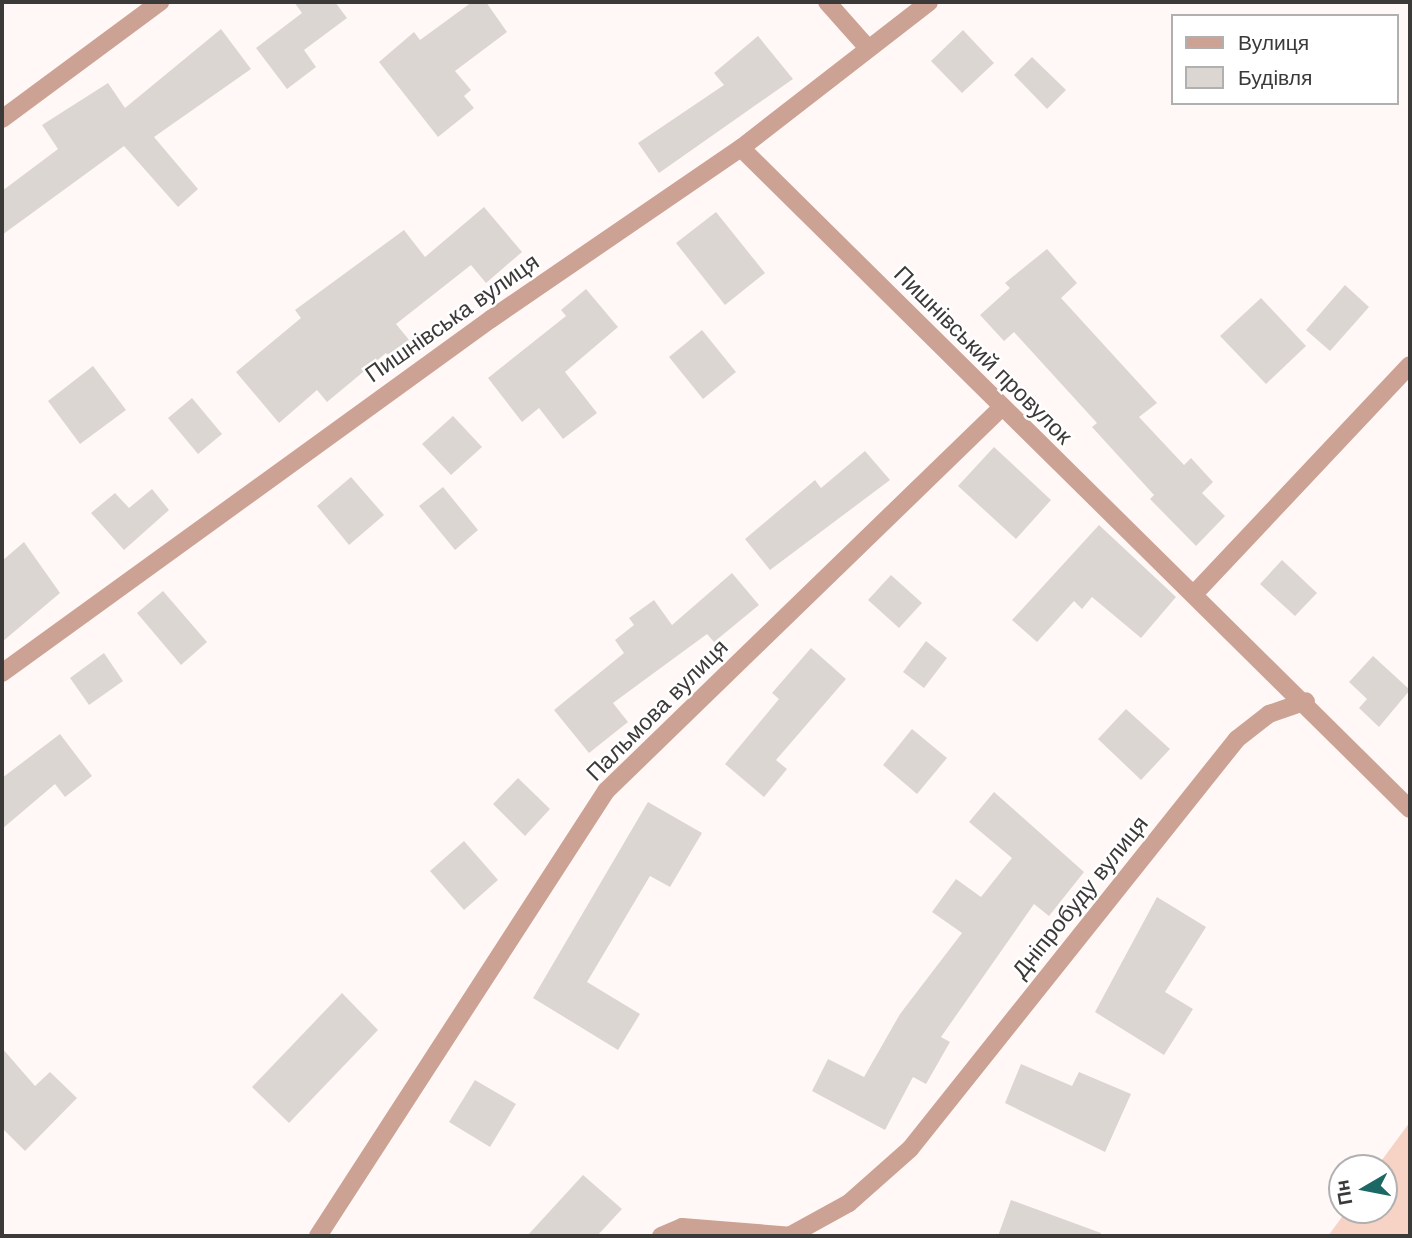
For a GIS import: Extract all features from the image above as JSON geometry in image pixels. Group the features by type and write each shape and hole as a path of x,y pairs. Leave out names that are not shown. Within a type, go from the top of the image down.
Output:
{"street":[{"path":"2,120 160,2"},
{"path":"827,2 866,46"},
{"name":"Пишнівська вулиця","path":"2,673 480,327 741,148 866,46 929,2"},
{"name":"Пишнівський провулок","path":"741,148 1000,409 1306,701"},
{"path":"1195,593 1410,365"},
{"name":"Пальмова вулиця","path":"317,1236 606,791 1000,409"},
{"path":"1306,701 1410,809"},
{"name":"Дніпробуду вулиця","path":"792,1236 849,1203 910,1149 1237,739 1269,714 1306,701"},
{"path":"661,1236 682,1227 792,1236"}],"shaded area":[{"path":"1410,1122 1410,1236 1328,1236 1337,1224 1398,1224 1398,1154 1386,1154"}],"building":[{"path":"294,2 335,2 347,18 304,50 316,67 287,89 256,48 302,13"},
{"path":"472,2 486,2 507,32 455,71 471,90 464,96 474,108 438,137 379,62 414,32 420,40"},
{"path":"221,29 251,69 154,137 198,189 178,207 124,146 2,235 2,191 58,149 42,125 108,83 125,108"},
{"path":"963,30 994,63 962,93 931,61"},
{"path":"758,36 793,79 659,173 638,143 724,85 714,73"},
{"path":"1032,57 1066,90 1047,109 1014,75"},
{"path":"484,207 522,252 486,283 471,265 396,324 414,346 394,363 386,353 327,402 317,390 279,423 236,372 301,318 295,310 404,230 425,257"},
{"path":"716,212 765,273 725,305 676,243"},
{"path":"1047,249 1077,283 1061,298 1157,403 1139,417 1184,465 1191,458 1213,482 1202,493 1225,516 1196,546 1150,499 1154,495 1092,427 1097,423 1014,332 1004,341 980,315 1010,288 1005,283"},
{"path":"1345,285 1369,307 1330,351 1306,330"},
{"path":"586,289 618,327 565,372 597,413 563,439 539,408 522,422 488,378 566,316 561,310"},
{"path":"1261,298 1306,346 1266,384 1220,336"},
{"path":"702,330 736,372 703,399 669,357"},
{"path":"93,366 126,410 80,444 48,401"},
{"path":"192,398 222,434 198,454 168,418"},
{"path":"453,416 482,447 451,475 422,444"},
{"path":"994,447 1051,500 1016,539 958,486"},
{"path":"865,451 890,480 770,570 745,539 815,480 821,488"},
{"path":"351,477 384,515 349,545 317,506"},
{"path":"443,487 478,530 455,550 419,506"},
{"path":"152,489 169,510 124,550 91,513 115,493 129,508"},
{"path":"1099,525 1176,597 1141,638 1092,597 1082,609 1074,601 1037,642 1012,620"},
{"path":"24,542 60,593 2,642 2,561"},
{"path":"1282,560 1317,593 1295,616 1260,584"},
{"path":"732,573 759,605 714,642 707,634 613,703 628,722 589,753 554,710 624,653 615,640 634,625 629,618 654,600 672,625"},
{"path":"891,575 922,603 899,628 868,600"},
{"path":"163,591 207,642 181,665 137,613"},
{"path":"926,641 947,658 924,688 903,672"},
{"path":"811,648 846,679 776,760 787,769 764,797 725,764 779,699 772,693"},
{"path":"104,653 123,681 89,705 70,678"},
{"path":"1373,656 1410,690 1379,727 1359,708 1367,699 1349,682"},
{"path":"1126,709 1170,749 1141,780 1098,739"},
{"path":"912,729 947,758 917,794 883,765"},
{"path":"60,734 92,776 65,797 55,784 2,829 2,778"},
{"path":"518,778 550,809 525,836 493,804"},
{"path":"994,792 1084,872 1049,916 1034,904 941,1037 950,1042 926,1084 913,1077 885,1130 812,1091 828,1059 864,1077 900,1014 962,933 932,912 956,879 981,897 1012,858 969,822"},
{"path":"648,802 702,833 670,887 650,876 587,982 640,1014 618,1050 533,998"},
{"path":"464,841 498,880 464,910 430,871"},
{"path":"1157,897 1206,927 1165,992 1193,1009 1164,1055 1095,1012"},
{"path":"342,993 378,1030 289,1123 252,1087"},
{"path":"2,1048 35,1086 50,1072 77,1098 25,1151 2,1128"},
{"path":"1021,1064 1072,1086 1079,1072 1131,1094 1105,1152 1005,1103"},
{"path":"475,1080 516,1104 490,1147 449,1122"},
{"path":"583,1175 622,1209 597,1236 527,1236"},
{"path":"1011,1200 1101,1233 1100,1236 998,1236"}]}
